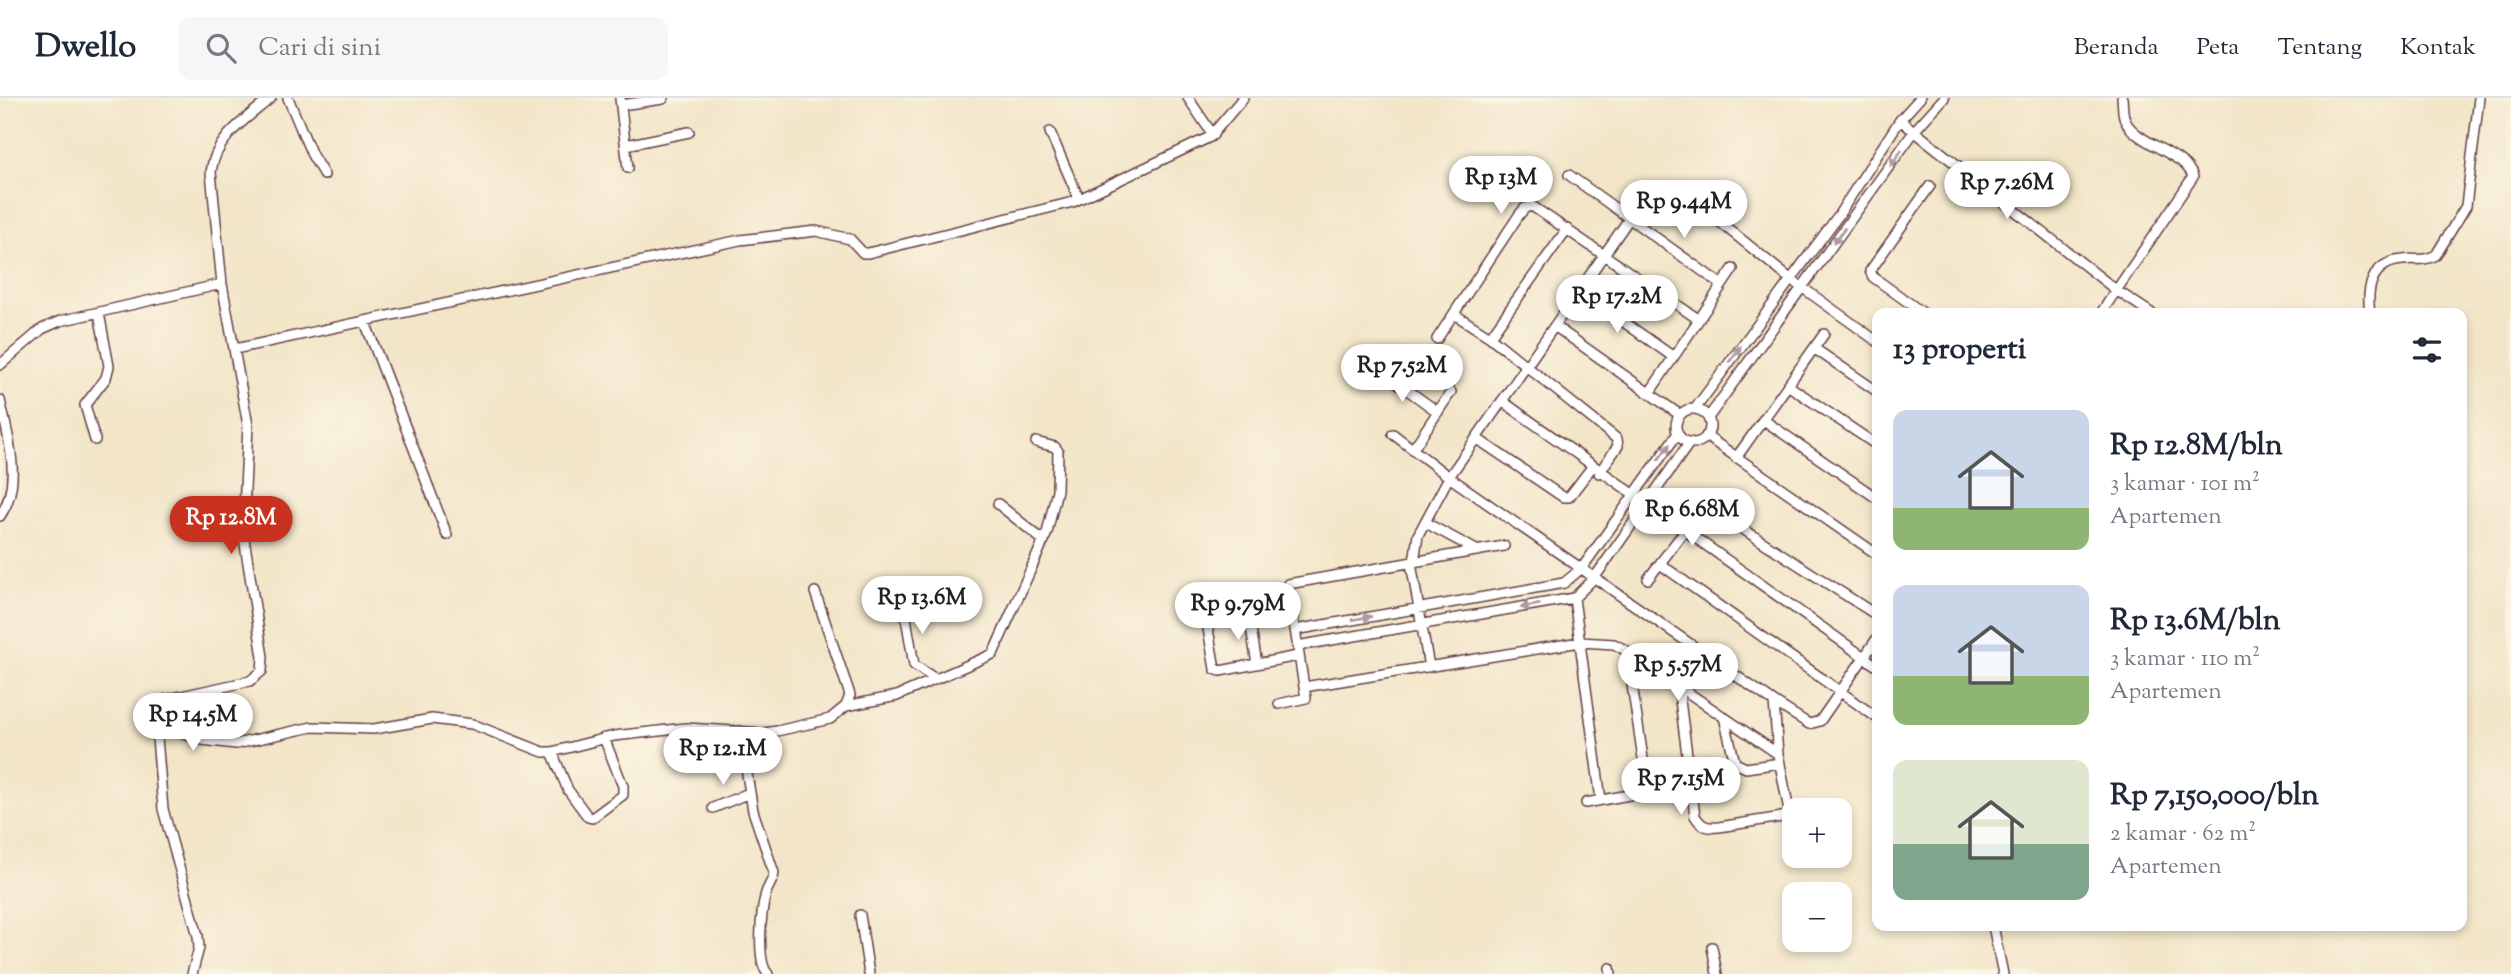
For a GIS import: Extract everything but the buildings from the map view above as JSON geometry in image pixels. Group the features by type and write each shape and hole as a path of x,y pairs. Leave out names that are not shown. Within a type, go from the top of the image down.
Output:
{"street":[{"path":"192,974 199,948 198,936 163,809 157,705 163,700 250,681 263,667 260,628 243,532 249,444 222,284 211,187 212,160 221,142 271,98"},
{"path":"288,98 312,155 324,175"},
{"path":"1188,98 1213,135"},
{"path":"235,349 365,323 669,254 792,231 816,230 841,236 868,253 921,237 1053,208 1079,199 1213,135 1243,98"},
{"path":"1680,415 1695,409 1789,278 1838,216 1900,120 1920,98"},
{"path":"1708,418 1916,129 1944,98"},
{"path":"2104,308 2193,177 2187,167 2129,128 2123,115 2122,98"},
{"path":"2370,308 2368,290 2374,274 2393,262 2430,259 2436,255 2462,215 2469,194 2479,98"},
{"path":"628,168 621,102 663,99"},
{"path":"1900,120 1916,129 2116,290 2143,308"},
{"path":"626,145 689,132"},
{"path":"1050,132 1079,199"},
{"path":"1569,175 1722,285"},
{"path":"1916,308 1873,277 1870,271 1930,186"},
{"path":"1411,563 1414,562 1418,535 1449,477 1629,219 1662,188 1679,189 1789,278 1872,338"},
{"path":"1437,339 1525,208 1538,208 1698,319"},
{"path":"1489,337 1567,229"},
{"path":"1650,391 1733,269"},
{"path":"2,360 42,329 60,321 222,284"},
{"path":"1580,291 1672,356"},
{"path":"95,440 85,405 106,378 109,366 99,313"},
{"path":"1454,314 1489,337 1617,439 1618,446 1567,498 1476,438"},
{"path":"365,323 447,535"},
{"path":"1556,327 1650,391 1680,415"},
{"path":"1736,458 1765,421 1824,334"},
{"path":"1815,349 1872,389"},
{"path":"1384,373 1438,412"},
{"path":"1789,386 1872,442"},
{"path":"1413,449 1451,392"},
{"path":"0,400 13,482 7,506 0,516"},
{"path":"1502,401 1872,663"},
{"path":"1257,664 1249,616 1207,623 1215,669 1220,671 1257,664 1298,651 1422,625 1574,598 1595,577 1690,442 1706,436 1710,427 1708,418 1695,409"},
{"path":"1295,630 1563,583 1582,568 1632,494 1678,433 1680,415"},
{"path":"1765,421 1872,495"},
{"path":"1678,433 1690,442"},
{"path":"1393,434 1449,477 1809,724 1820,721 1872,645"},
{"path":"1706,436 1872,551"},
{"path":"156,724 202,740 236,744 312,727 374,729 432,719 453,721 504,734 543,752 552,752 604,738 686,728 764,733 830,719 846,706 897,696 993,654 1044,541 1058,491 1059,454 1055,447 1036,442"},
{"path":"998,504 1044,541"},
{"path":"1648,579 1704,510 1710,508 1872,612"},
{"path":"1426,523 1478,551"},
{"path":"1279,704 1306,698 1288,584 1504,547"},
{"path":"1411,563 1429,667"},
{"path":"1660,564 1872,714"},
{"path":"815,592 849,687 850,695 846,706"},
{"path":"1574,598 1601,800"},
{"path":"902,600 914,665 934,678"},
{"path":"1304,687 1580,642 1614,644 1724,717 1779,759"},
{"path":"1627,651 1648,792"},
{"path":"1678,685 1693,783 1695,816 1707,828 1782,817"},
{"path":"1774,702 1779,759 1788,798"},
{"path":"1724,717 1735,763 1746,768 1779,759"},
{"path":"740,732 749,793 774,873 765,894 761,950 761,963 768,974"},
{"path":"552,752 568,790 592,818 623,795 604,738"},
{"path":"1586,803 1693,783"},
{"path":"713,808 749,793"},
{"path":"860,915 869,974"},
{"path":"1994,931 2003,974"},
{"path":"1712,947 1717,974"}]}
